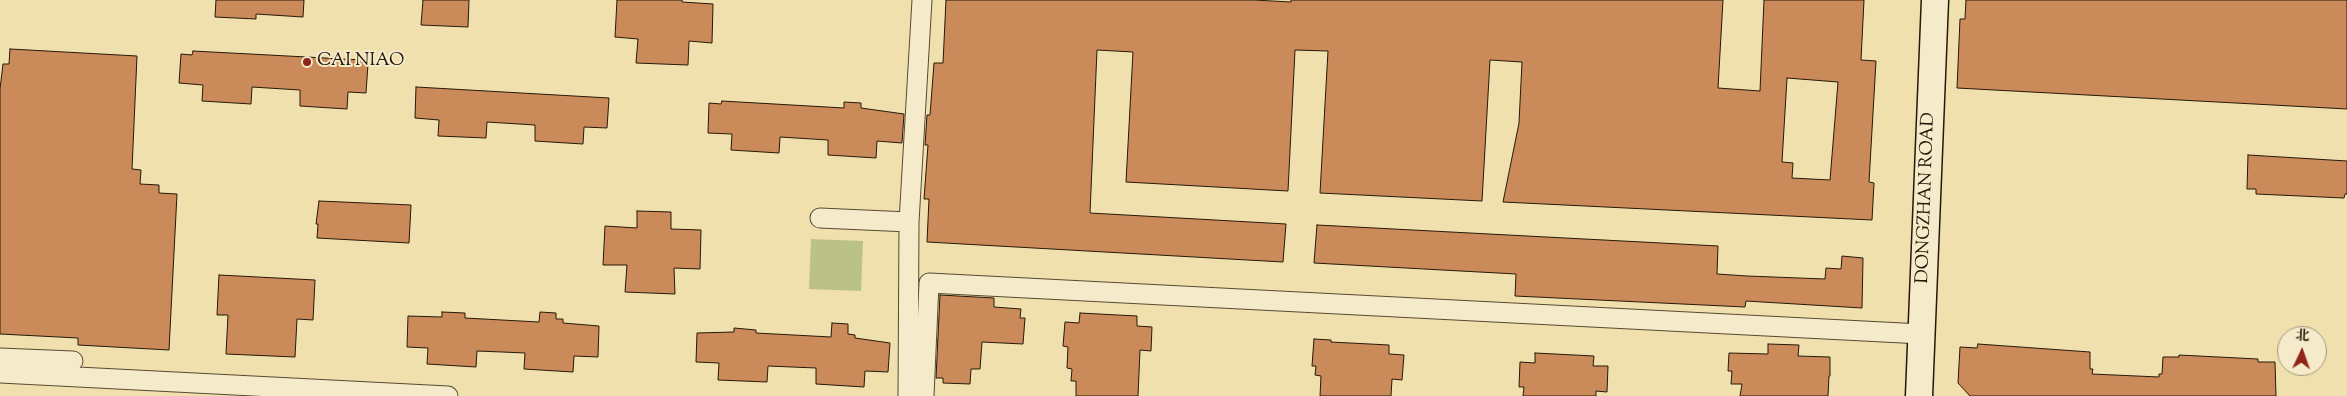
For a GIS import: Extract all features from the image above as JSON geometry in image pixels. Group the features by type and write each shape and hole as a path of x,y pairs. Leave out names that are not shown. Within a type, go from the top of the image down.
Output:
{"street":[{"path":"908,396 909,222 922,0"},
{"name":"DONGZHAN ROAD","path":"1919,396 1935,0"},
{"path":"820,218 909,222"},
{"path":"924,396 929,283 1922,334"},
{"path":"0,358 73,362"},
{"path":"0,373 448,396"}],"green space":[{"path":"811,239 863,241 861,291 809,289"}],"building":[{"path":"216,0 304,0 303,17 256,14 256,19 215,17"},
{"path":"423,0 469,0 468,27 421,25"},
{"path":"617,0 682,0 682,2 713,4 712,43 689,41 688,65 636,63 638,39 615,37"},
{"path":"946,0 1254,0 1291,2 1291,0 1723,0 1718,88 1760,91 1764,0 1864,0 1861,60 1876,61 1869,182 1874,183 1872,220 1503,202 1519,123 1522,62 1490,60 1482,201 1320,193 1328,51 1295,50 1288,191 1126,182 1133,52 1097,50 1090,213 1286,224 1283,262 927,242 929,199 924,199 928,145 925,145 927,115 930,115 934,63 943,63","holes":["1787,78 1838,82 1830,180 1792,178 1793,163 1782,162"]},
{"path":"1966,0 2347,0 2347,109 1957,88 1960,19 1965,19"},
{"path":"10,49 137,56 132,169 141,170 140,184 159,185 159,193 177,194 169,350 78,345 78,338 0,334 0,89 3,64 9,64"},
{"path":"193,51 363,60 363,63 368,64 366,93 348,92 347,109 300,106 300,90 252,87 251,104 202,101 203,85 179,83 181,54 192,55"},
{"path":"416,87 609,98 607,128 584,127 583,144 535,141 535,125 487,122 486,138 438,136 439,120 415,118"},
{"path":"722,101 844,108 844,102 861,103 861,108 904,114 902,143 877,141 876,158 828,155 828,140 780,137 779,153 731,150 732,134 708,133 709,103 721,104"},
{"path":"2248,155 2347,161 2347,194 2345,194 2344,198 2256,194 2256,189 2247,189"},
{"path":"319,201 411,205 409,243 317,238 318,224 316,224"},
{"path":"637,211 671,212 671,229 701,230 700,269 674,268 675,294 625,292 627,265 603,265 605,226 637,228"},
{"path":"1317,225 1718,246 1717,274 1747,276 1825,279 1826,268 1841,269 1842,256 1863,258 1862,308 1746,301 1745,307 1515,296 1516,274 1314,263"},
{"path":"219,275 315,280 313,320 297,319 295,357 226,354 228,315 217,315"},
{"path":"940,295 994,298 994,307 1021,309 1020,318 1025,318 1023,344 982,342 980,369 971,369 970,384 943,383 943,378 936,378"},
{"path":"442,312 465,313 465,318 539,322 540,312 556,313 556,319 563,319 563,323 599,326 598,357 574,356 573,372 524,369 525,353 477,351 476,367 427,364 428,348 407,347 408,316 442,317"},
{"path":"1080,313 1137,316 1137,326 1152,327 1151,351 1140,350 1138,396 1076,396 1076,381 1071,381 1072,369 1067,368 1068,347 1063,346 1065,322 1079,323"},
{"path":"832,323 848,324 848,334 855,335 855,338 890,343 888,372 865,371 864,387 816,384 816,368 768,366 767,382 718,380 719,363 696,362 697,333 734,332 734,328 756,330 756,333 831,337"},
{"path":"1314,339 1331,340 1331,342 1389,345 1389,354 1404,355 1402,380 1392,379 1391,396 1320,396 1321,376 1315,375 1316,366 1312,366"},
{"path":"1768,344 1799,345 1798,356 1830,357 1828,396 1740,396 1742,384 1731,384 1732,371 1728,371 1729,353 1768,354"},
{"path":"1978,344 2090,352 2090,369 2093,369 2092,374 2159,377 2159,374 2162,374 2163,357 2179,357 2179,355 2258,359 2258,362 2275,362 2276,396 1970,396 1958,383 1960,347 1977,348"},
{"path":"1535,353 1594,356 1593,366 1608,366 1607,392 1596,391 1596,396 1523,396 1524,387 1519,387 1520,362 1535,363"}],"place":[{"name":"CAI NIAO","path":"307,62"}]}
